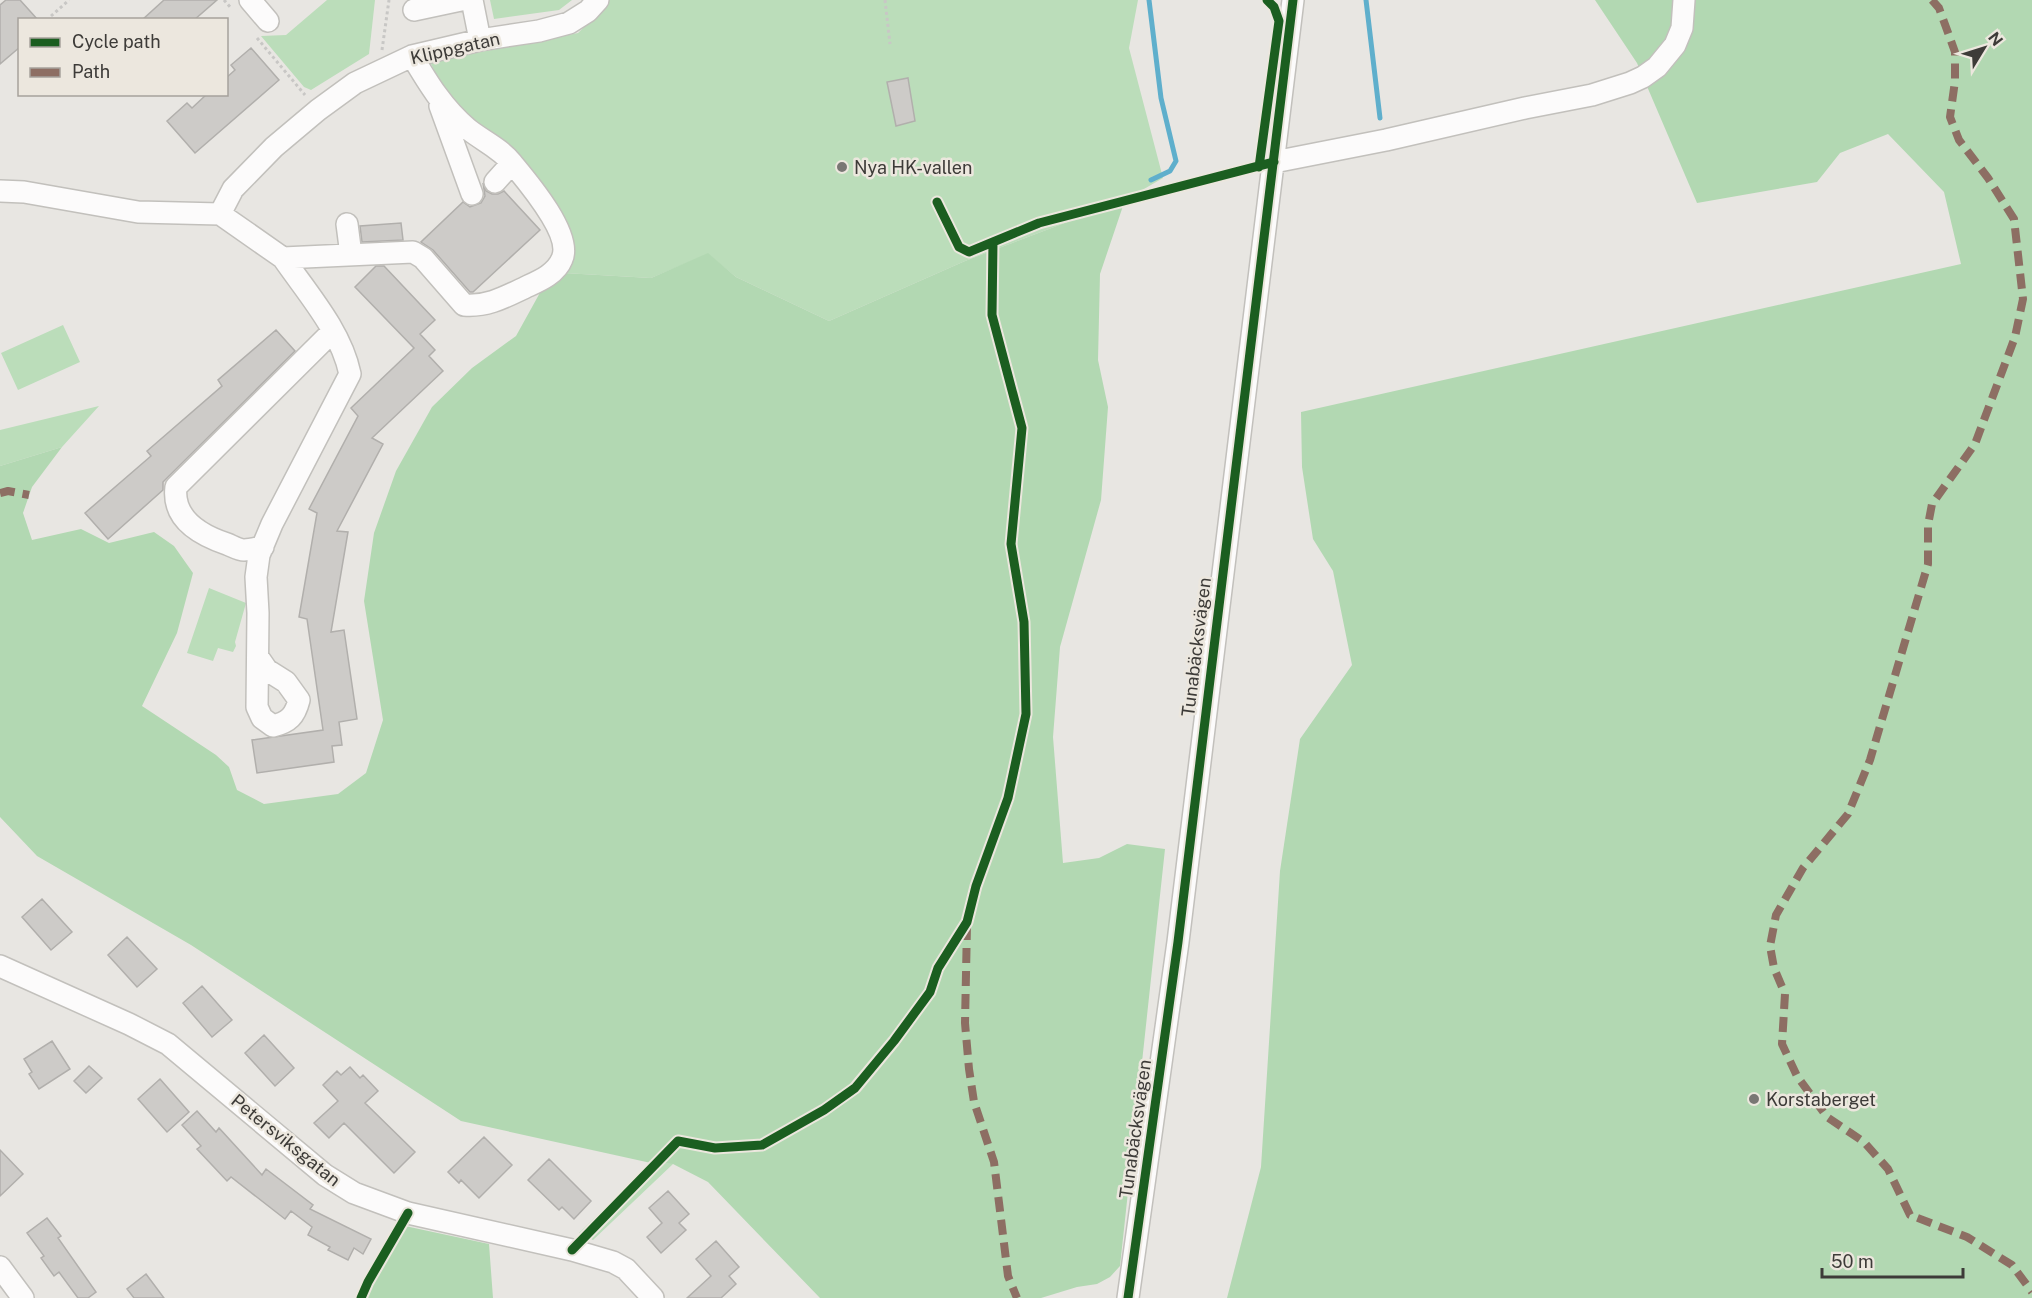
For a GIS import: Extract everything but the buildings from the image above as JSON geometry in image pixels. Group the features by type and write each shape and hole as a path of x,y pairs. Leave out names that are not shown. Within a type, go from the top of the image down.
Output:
{"street":[{"path":"414,10 461,0"},
{"path":"472,0 480,40"},
{"name":"Klippgatan","path":"220,214 233,189 274,147 355,83 412,56 569,23 588,11 598,0"},
{"name":"Tunabäcksvägen","path":"1128,1298 1178,942 1293,0"},
{"path":"1274,162 1592,95 1630,83 1643,77 1657,66 1675,45 1682,28 1684,0"},
{"path":"244,8 259,26"},
{"path":"412,56 436,97 472,194"},
{"path":"283,258 413,252 423,258 464,305 479,306 494,302 553,272 563,258 563,241 553,219 518,169 506,156 468,129 436,97"},
{"path":"495,182 518,169"},
{"path":"0,190 24,192 138,212 220,214 283,258 333,331 346,355 350,374 272,524 259,555 256,577 258,657"},
{"path":"347,224 351,255"},
{"path":"263,547 244,550 219,542 198,531 181,516 174,498 176,488 333,331"},
{"name":"Petersviksgatan","path":"0,966 168,1044 326,1175 354,1193 408,1213 572,1250 613,1262 626,1269 653,1298"},
{"path":"0,1267 23,1298"}],"path":[{"path":"51,16 69,0"},
{"path":"224,0 244,8"},
{"path":"381,54 389,0"},
{"path":"885,0 890,44"},
{"path":"259,26 318,110"}],"green space":[{"path":"327,0 375,0 369,54 311,90 304,87 261,36 286,35"},
{"path":"490,0 572,0 559,10 494,19"},
{"name":"Nya HK-vallen","path":"609,0 1138,0 1129,48 1163,178 1125,200 965,261 829,321 736,277 708,254 651,278 564,273 574,257 573,236 526,173 524,160 470,118 444,90 430,62 578,33"},
{"path":"1595,0 2032,0 2032,1298 1227,1298 1261,1167 1280,871 1300,739 1352,665 1333,571 1313,539 1302,467 1301,412 1961,264 1944,192 1888,134 1840,153 1817,182 1697,203 1637,63"},
{"path":"1125,200 1100,274 1098,360 1108,407 1101,500 1060,647 1053,737 1063,863 1099,858 1127,844 1165,849 1120,1266 1110,1277 1097,1284 1077,1287 1041,1298 820,1298 708,1182 673,1164 651,1163 461,1121 191,945 37,856 0,817 0,466 62,447 32,487 23,513 32,540 81,529 109,543 154,532 174,546 193,573 177,633 142,706 216,755 229,767 237,790 264,804 338,794 366,773 383,720 364,601 374,533 396,471 432,407 472,368 516,336 547,280 564,273 651,278 708,253 736,277 829,321 965,261"},
{"path":"63,325 80,362 18,390 1,353"},
{"path":"99,406 62,447 0,466 0,430"},
{"path":"209,588 246,603 233,652 218,648 213,661 187,653"},
{"path":"651,1163 673,1164 593,1240 579,1233"},
{"path":"405,1226 489,1244 493,1298 365,1298"}],"waterway":[{"path":"1149,0 1161,98 1176,161 1170,171 1151,180"},
{"path":"1366,0 1380,118"}],"marked path":[{"path":"1932,0 1939,8 1955,52 1955,81 1950,117 1959,140 1988,178 2014,219 2023,299 2015,337 1975,444 1932,504 1928,525 1928,564 1870,760 1848,814 1803,868 1776,915 1770,946 1774,968 1785,994 1782,1044 1797,1076 1827,1117 1864,1142 1888,1169 1910,1215 1967,1237 2012,1265 2032,1292"},
{"path":"0,493 8,491 29,495"},
{"path":"967,925 965,1023 969,1069 974,1102 994,1162 1008,1276 1017,1298"}],"cycle path":[{"path":"1259,167 1279,21 1274,7 1267,0"},
{"path":"1128,1298 1178,942 1293,0"},
{"path":"572,1250 678,1141 715,1148 762,1145 824,1110 855,1088 930,992 938,968 967,922 976,886 1008,798 1026,714 1024,622 1011,544 1022,428 992,315 993,242 1039,223 1274,162"},
{"path":"937,202 959,247 969,252 993,242"},
{"path":"361,1298 408,1213"}],"place":[{"name":"Nya HK-vallen","path":"842,167"},
{"name":"Korstaberget","path":"1754,1099"}]}
